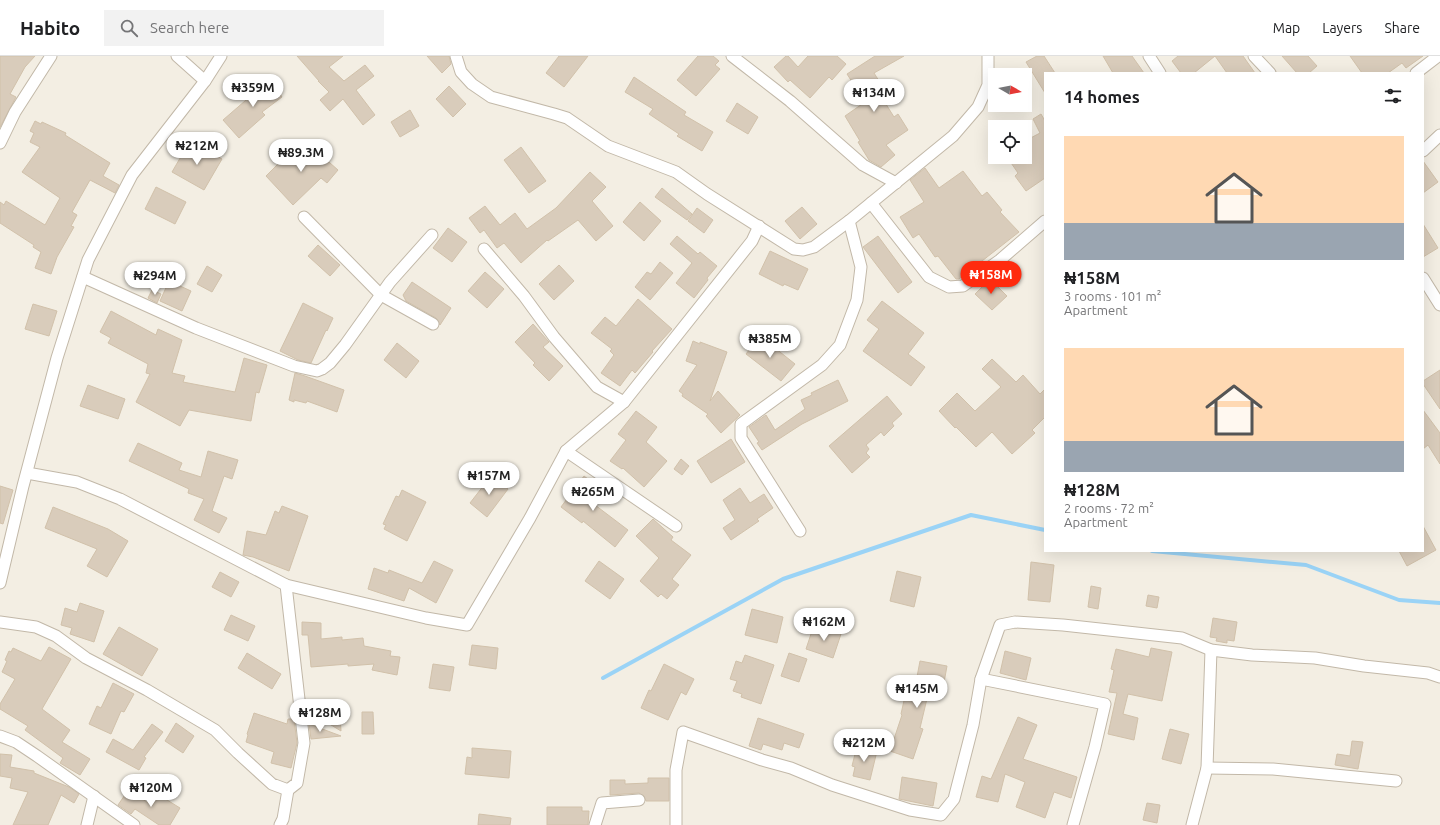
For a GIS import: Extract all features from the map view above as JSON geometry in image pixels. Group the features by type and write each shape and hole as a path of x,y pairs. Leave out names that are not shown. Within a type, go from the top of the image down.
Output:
{"street":[{"path":"0,143 15,112 52,56"},
{"path":"177,56 205,81"},
{"path":"0,583 57,358 88,260 132,175 205,81 221,56"},
{"path":"456,56 461,72 472,84 491,97 566,118 608,146 676,172 794,249 803,250 814,247 849,222 954,136 978,107 988,85 988,56"},
{"path":"732,56 790,101 863,165 896,183"},
{"path":"1149,56 1159,72"},
{"path":"1254,56 1269,72"},
{"path":"1417,72 1438,56"},
{"path":"1424,150 1440,135"},
{"path":"871,203 929,276 948,287 963,286 1000,260 1044,222"},
{"path":"304,217 381,295 433,324"},
{"path":"800,531 741,438 740,424 822,365 840,345 857,300 861,267 849,222"},
{"path":"27,473 77,482 120,499 286,585 426,618 467,625 530,518 566,451 624,402 752,242 759,226"},
{"path":"83,277 196,328 294,366 317,370 322,369 330,363 345,345 390,282 432,234"},
{"path":"484,249 524,296 554,337 597,387 624,402"},
{"path":"1424,280 1440,305"},
{"path":"566,451 676,526"},
{"path":"280,825 283,819 288,790 297,783 304,743 286,585"},
{"path":"0,622 36,627 56,636 86,658 147,690 215,730 272,784 288,790"},
{"path":"676,825 676,770 682,732 762,760 791,768 832,785 910,810 940,815 954,799 973,725 981,679 1000,625 1015,622 1063,625 1182,638 1211,650 1252,655 1315,658 1364,666 1428,673 1440,677"},
{"path":"1192,825 1207,768 1211,650"},
{"path":"981,679 1105,704 1095,747 1073,825"},
{"path":"0,736 16,742 134,825"},
{"path":"1207,768 1273,769 1396,780"},
{"path":"87,825 94,796"},
{"path":"595,825 602,803 639,800"}],"building":[{"path":"0,56 35,56 25,67 10,94 16,97 0,127"},
{"path":"297,56 343,56 329,67 344,81 365,65 374,76 356,90 375,115 363,125 343,99 330,111 320,100 329,92"},
{"path":"427,56 449,56 451,64 442,73"},
{"path":"559,56 588,56 564,87 546,73"},
{"path":"698,56 713,56 719,61 715,65 720,69 696,96 677,80"},
{"path":"786,56 788,56 798,67 808,56 837,56 846,64 832,80 829,77 810,98 790,80 788,82 774,67"},
{"path":"875,56 904,56 874,73 879,81 874,85 894,117 898,114 908,130 886,145 895,155 881,167 869,160 845,116 865,102 847,74"},
{"path":"1037,56 1044,56 1054,72 1044,72 1044,91 1032,72 1032,68 1030,68 1026,62"},
{"path":"1103,56 1132,56 1143,72 1112,72"},
{"path":"1178,56 1215,56 1195,72 1180,72 1172,61"},
{"path":"1215,56 1243,56 1254,72 1226,72"},
{"path":"1282,56 1308,56 1317,66 1310,72 1296,72"},
{"path":"1350,56 1423,56 1406,68 1402,63 1389,72 1361,72"},
{"path":"634,77 686,112 684,115 713,132 702,151 677,136 679,134 649,114 653,109 625,92"},
{"path":"269,78 282,97 262,112 265,115 239,138 223,120 253,94 251,91"},
{"path":"449,86 466,104 453,117 436,99"},
{"path":"737,103 758,117 748,134 726,121"},
{"path":"410,110 419,126 400,137 391,122"},
{"path":"1041,114 1044,119 1044,179 1026,191 1015,176 1018,173 1012,164 1032,164 1032,137 1040,133 1033,119"},
{"path":"35,121 41,124 42,122 66,133 65,135 110,163 103,176 119,185 115,193 90,180 72,212 77,215 71,226 74,227 57,257 51,274 35,268 41,252 33,247 34,245 0,223 0,202 4,205 6,201 45,225 60,198 22,172 40,147 30,142 34,133 30,131"},
{"path":"190,141 222,159 204,190 172,172"},
{"path":"305,141 338,170 327,183 321,178 293,205 266,176 283,159 287,162"},
{"path":"521,147 546,181 529,193 504,160"},
{"path":"1424,162 1438,182 1424,192"},
{"path":"925,168 939,188 963,171 982,196 987,192 1002,210 1000,212 1019,232 959,279 956,279 938,256 935,257 919,234 913,238 900,217 924,202 910,180"},
{"path":"590,172 606,187 592,201 613,226 596,241 578,220 548,241 547,240 521,263 504,243 497,248 484,230 480,233 469,218 485,206 500,225 515,213 527,229 556,208"},
{"path":"156,187 186,202 175,224 145,209"},
{"path":"662,188 692,214 687,220 655,197"},
{"path":"640,202 661,221 644,241 623,222"},
{"path":"802,207 817,224 800,239 785,221"},
{"path":"697,208 713,220 704,233 688,221"},
{"path":"1424,226 1438,248 1424,256"},
{"path":"448,228 467,242 452,262 433,248"},
{"path":"677,236 698,254 700,252 717,266 694,298 676,283 692,263 670,244"},
{"path":"878,236 912,282 898,293 863,247"},
{"path":"318,245 340,265 330,276 308,256"},
{"path":"770,251 808,269 798,290 784,284 783,286 759,274"},
{"path":"660,262 673,273 650,300 635,287 647,272 651,274"},
{"path":"559,265 574,281 554,300 539,284"},
{"path":"207,266 222,275 212,292 197,284"},
{"path":"485,272 504,289 487,308 468,291"},
{"path":"990,279 1007,296 992,310 975,294"},
{"path":"169,281 191,291 182,311 160,301"},
{"path":"412,282 451,308 440,325 436,318 406,301 403,295"},
{"path":"152,290 161,294 157,303 148,298"},
{"path":"638,299 672,329 635,373 632,370 620,386 601,373 614,355 610,351 612,349 591,333 605,317 616,326"},
{"path":"882,301 924,333 908,354 925,367 911,386 863,351 879,329 867,320"},
{"path":"303,303 333,318 311,363 298,360 280,351"},
{"path":"33,304 57,311 49,336 25,329"},
{"path":"111,311 156,335 158,329 182,340 172,373 185,376 183,382 235,392 244,358 267,365 259,393 256,392 251,421 189,410 180,426 136,402 150,374 146,373 148,364 108,343 111,338 100,332"},
{"path":"533,324 549,342 543,347 563,366 549,381 533,365 535,363 515,342"},
{"path":"760,336 795,364 781,381 746,354"},
{"path":"693,341 700,344 700,342 727,352 710,401 718,391 740,415 721,433 706,416 708,414 682,396 683,394 679,391 697,365 686,361"},
{"path":"397,343 419,361 406,378 384,360"},
{"path":"992,359 1016,382 1023,375 1040,394 1044,390 1044,418 1032,430 1035,433 1012,454 992,432 976,447 939,411 957,393 975,411 1001,387 982,369"},
{"path":"1440,370 1440,409 1424,385 1424,380"},
{"path":"295,373 344,390 337,412 307,401 306,403 289,400"},
{"path":"838,380 848,401 802,424 762,450 757,443 759,442 749,427 766,415 775,430 805,409 801,400 812,395 811,393"},
{"path":"88,385 125,399 118,419 80,406"},
{"path":"887,396 902,414 892,423 894,426 884,436 881,432 866,445 869,449 866,453 870,457 852,473 829,446"},
{"path":"636,411 657,427 646,442 667,461 644,487 623,468 622,469 610,461 626,440 618,434"},
{"path":"1424,411 1440,433 1440,464 1428,445 1424,448"},
{"path":"731,439 745,462 711,483 697,461"},
{"path":"138,443 182,463 179,470 201,477 208,451 238,460 232,479 224,476 212,511 227,518 219,533 194,520 204,499 188,493 189,489 129,461"},
{"path":"681,459 689,466 682,475 674,469"},
{"path":"491,476 508,489 487,517 470,503"},
{"path":"584,476 605,492 595,505 628,530 615,547 583,521 582,523 561,507"},
{"path":"0,486 13,490 3,524 0,523"},
{"path":"740,488 750,503 764,494 773,508 757,519 759,521 731,540 723,528 735,520 723,500"},
{"path":"402,490 426,502 407,541 384,529 386,525 383,524 396,496 399,497"},
{"path":"282,506 308,516 289,571 253,557 243,555 247,531 266,535 275,511 279,513"},
{"path":"53,507 108,529 128,541 107,577 87,566 97,549 45,528"},
{"path":"653,519 673,537 671,540 691,555 672,579 679,585 667,599 661,594 658,597 640,581 659,558 636,536"},
{"path":"1424,528 1436,550 1407,566 1400,552 1424,552"},
{"path":"434,561 453,570 436,603 409,588 404,601 368,589 374,568 388,573 389,570 422,583"},
{"path":"599,561 624,579 610,599 585,581"},
{"path":"1031,562 1054,565 1050,602 1028,600"},
{"path":"897,571 921,577 914,607 890,601"},
{"path":"220,572 239,582 231,597 212,587"},
{"path":"1091,586 1101,588 1098,609 1088,607"},
{"path":"1148,595 1159,597 1157,608 1146,606"},
{"path":"80,603 104,611 94,642 70,634 72,628 61,625 65,608 77,612"},
{"path":"752,609 783,617 777,643 745,635"},
{"path":"231,615 255,626 248,641 224,630"},
{"path":"1213,618 1237,622 1234,641 1227,640 1227,643 1216,641 1217,638 1210,637"},
{"path":"302,622 321,623 321,639 342,637 342,640 363,638 364,646 391,651 390,656 400,657 397,675 372,670 374,664 348,666 348,664 311,667 308,635 302,635"},
{"path":"814,625 841,634 833,658 806,649"},
{"path":"119,627 158,649 142,676 103,654"},
{"path":"472,645 498,648 496,669 469,665"},
{"path":"49,647 71,659 42,709 70,730 62,742 90,759 80,775 60,763 63,758 25,730 28,726 0,709 0,704 15,679 2,672 7,661 5,660 9,651 11,652 13,648 41,661"},
{"path":"1151,648 1172,652 1162,701 1128,694 1123,714 1138,718 1134,740 1108,734 1117,693 1109,692 1114,670 1111,669 1116,649 1149,657"},
{"path":"1005,651 1031,658 1026,680 1000,673"},
{"path":"247,653 281,674 272,689 238,668"},
{"path":"789,653 807,659 799,682 781,676"},
{"path":"745,655 774,665 761,704 741,697 742,694 733,691 737,681 730,679 736,661 742,663"},
{"path":"920,661 947,666 943,688 930,686 920,728 923,729 913,759 890,751 902,715 905,696 913,698"},
{"path":"433,664 454,667 450,691 429,688"},
{"path":"664,664 694,679 686,695 681,692 668,720 641,708 649,690 651,691"},
{"path":"113,683 134,694 124,712 121,711 111,734 89,724 97,706 101,708"},
{"path":"362,712 373,712 374,734 362,734"},
{"path":"254,713 287,724 288,719 294,719 297,743 291,768 271,763 274,752 246,742"},
{"path":"340,715 341,731 318,717"},
{"path":"1018,717 1037,725 1023,759 1077,777 1071,798 1054,792 1045,818 1016,807 1025,782 1005,774 998,802 976,797 982,776 991,779"},
{"path":"758,718 804,734 799,748 784,743 782,750 763,744 761,750 749,746"},
{"path":"176,723 194,736 183,753 165,741"},
{"path":"152,724 163,732 144,757 146,758 139,770 106,752 113,739 133,750"},
{"path":"309,724 341,736 311,739"},
{"path":"1170,729 1189,734 1181,764 1162,759"},
{"path":"1352,741 1363,742 1358,769 1335,765 1337,754 1350,756"},
{"path":"857,746 877,751 870,780 853,776 855,767 852,766"},
{"path":"472,748 511,751 509,778 465,774 467,757 472,758"},
{"path":"0,754 12,755 10,767 34,771 34,773 69,787 79,794 74,803 61,795 48,825 13,825 28,792 10,788 12,778 0,776"},
{"path":"902,777 937,783 933,806 899,799"},
{"path":"648,778 669,778 669,801 646,801 644,796 639,793 610,795 610,780 625,780 625,784 648,783"},
{"path":"129,789 152,806 159,795 180,808 170,825 159,825 135,809 131,814 118,805"},
{"path":"1147,803 1160,805 1157,823 1143,820"},
{"path":"547,807 582,807 582,811 589,811 588,825 547,825"},
{"path":"479,814 511,818 510,825 478,825"}],"waterway":[{"path":"603,678 783,579 971,515 1044,530"},
{"path":"1163,552 1306,565 1399,600 1440,603"}]}
